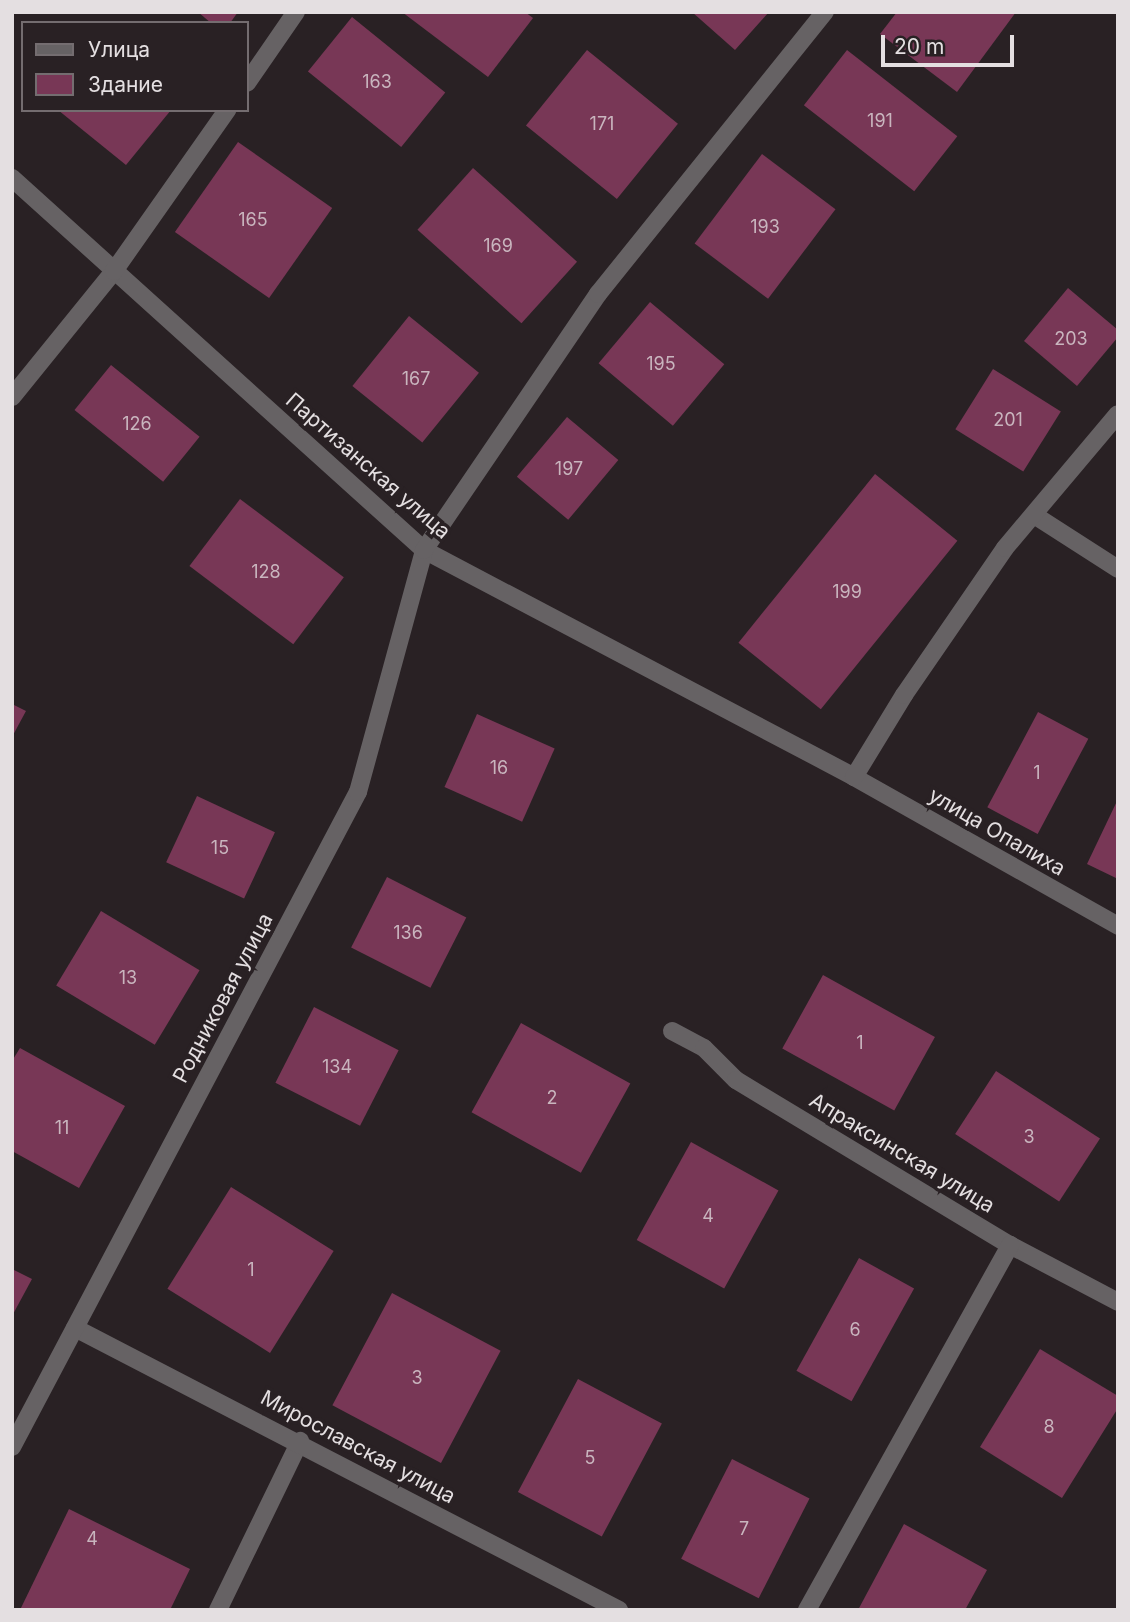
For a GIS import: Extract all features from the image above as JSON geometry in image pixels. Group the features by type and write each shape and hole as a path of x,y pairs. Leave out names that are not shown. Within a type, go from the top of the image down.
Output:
{"street":[{"path":"248,82 296,12"},
{"name":"Родниковая улица","path":"12,1447 358,792 424,550 598,294 825,12"},
{"path":"12,397 114,271 226,112"},
{"name":"Партизанская улица","path":"12,178 424,550 855,777"},
{"path":"855,777 904,695 1034,515 1118,414"},
{"path":"1034,515 1118,569"},
{"name":"улица Опалиха","path":"855,777 1118,926"},
{"name":"Апраксинская улица","path":"672,1031 704,1048 736,1080 1010,1245 1118,1302"},
{"path":"807,1610 1010,1245"},
{"name":"Мирославская улица","path":"75,1328 300,1441 619,1610"},
{"path":"218,1610 300,1441"}],"building":[{"path":"198,12 238,12 231,21 209,21"},
{"path":"402,12 525,12 533,18 488,77"},
{"path":"692,12 769,12 735,50"},
{"path":"897,12 1016,12 957,92 880,34"},
{"path":"352,17 445,93 401,147 308,71"},
{"path":"587,50 678,124 617,199 526,125"},
{"path":"847,50 957,136 914,191 804,105"},
{"path":"60,112 169,112 126,165"},
{"path":"238,142 332,208 269,298 175,232"},
{"path":"762,154 835,209 768,299 695,243"},
{"path":"473,168 577,262 522,323 417,230"},
{"path":"1068,288 1118,330 1118,337 1077,386 1024,341"},
{"path":"650,302 724,364 673,426 599,363"},
{"path":"409,316 479,373 422,443 352,386"},
{"path":"111,365 200,437 163,482 74,410"},
{"path":"993,369 1061,411 1023,472 955,429"},
{"path":"567,417 618,460 568,520 517,477"},
{"path":"875,474 957,541 821,709 738,643"},
{"path":"240,499 344,577 293,644 189,566"},
{"path":"12,704 26,711 12,737"},
{"path":"1038,712 1088,739 1038,834 987,807"},
{"path":"477,714 555,749 522,822 444,787"},
{"path":"197,796 275,832 244,899 166,862"},
{"path":"1118,799 1118,879 1087,864"},
{"path":"387,877 466,917 430,988 351,947"},
{"path":"101,911 200,970 155,1045 56,986"},
{"path":"823,975 935,1037 894,1111 782,1048"},
{"path":"314,1007 399,1050 360,1126 275,1083"},
{"path":"521,1023 630,1084 581,1173 472,1112"},
{"path":"20,1048 125,1106 79,1188 12,1151 12,1061"},
{"path":"996,1071 1100,1139 1059,1201 955,1134"},
{"path":"691,1142 778,1190 724,1288 637,1240"},
{"path":"231,1187 334,1251 270,1353 167,1289"},
{"path":"859,1258 914,1289 852,1401 796,1371"},
{"path":"12,1269 32,1279 12,1316"},
{"path":"392,1293 501,1351 441,1463 332,1405"},
{"path":"1040,1349 1118,1396 1118,1408 1062,1498 980,1447"},
{"path":"578,1379 662,1424 602,1537 518,1492"},
{"path":"732,1459 810,1498 759,1598 681,1559"},
{"path":"69,1509 190,1569 170,1610 20,1610"},
{"path":"904,1524 987,1570 965,1610 858,1610"}]}
